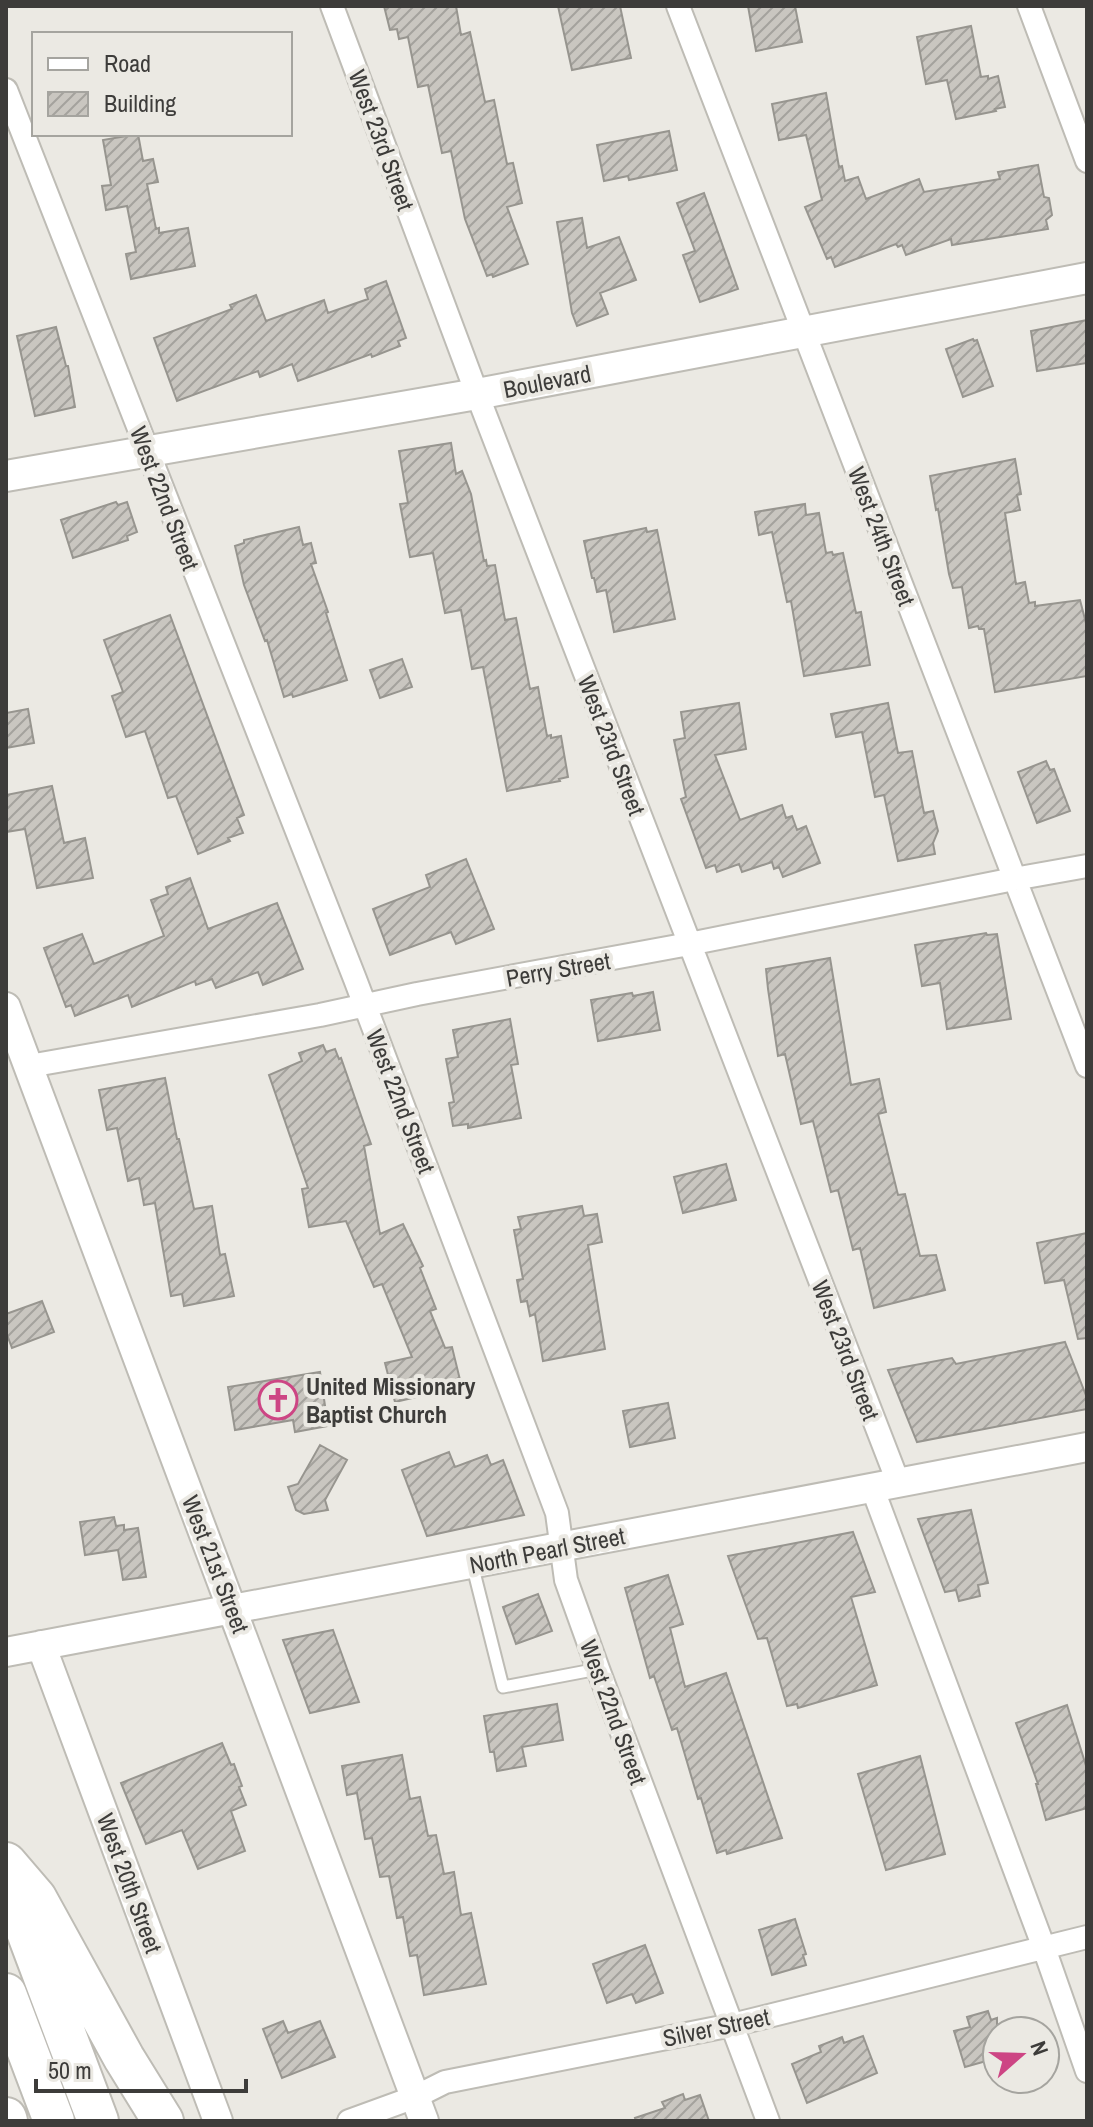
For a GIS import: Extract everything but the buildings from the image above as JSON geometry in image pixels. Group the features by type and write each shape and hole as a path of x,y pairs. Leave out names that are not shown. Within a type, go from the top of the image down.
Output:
{"highway":[{"path":"6,1863 36,1898 124,2058 163,2121"},
{"path":"6,1877 98,2121"},
{"path":"6,1994 54,2121"}],"main road":[{"name":"Boulevard","path":"6,476 477,394 1087,278"}],"street":[{"name":"West 23rd Street","path":"332,6 477,394 689,944 885,1485 1087,2071"},
{"name":"West 24th Street","path":"678,6 1087,1066"},
{"path":"1029,6 1087,161"},
{"name":"West 22nd Street","path":"6,90 364,1005 557,1513 566,1580 768,2121"},
{"name":"Perry Street","path":"29,1066 320,1015 1087,866"},
{"name":"West 21st Street","path":"6,1007 419,2109"},
{"name":"North Pearl Street","path":"6,1652 1087,1447"},
{"name":"West 20th Street","path":"41,1645 218,2121"},
{"name":"Silver Street","path":"349,2121 419,2109 445,2082 732,2025 1087,1937"}],"lane":[{"path":"472,1564 503,1687 598,1669"}],"place":[{"name":"United Missionary Baptist Church","path":"278,1400"}]}
